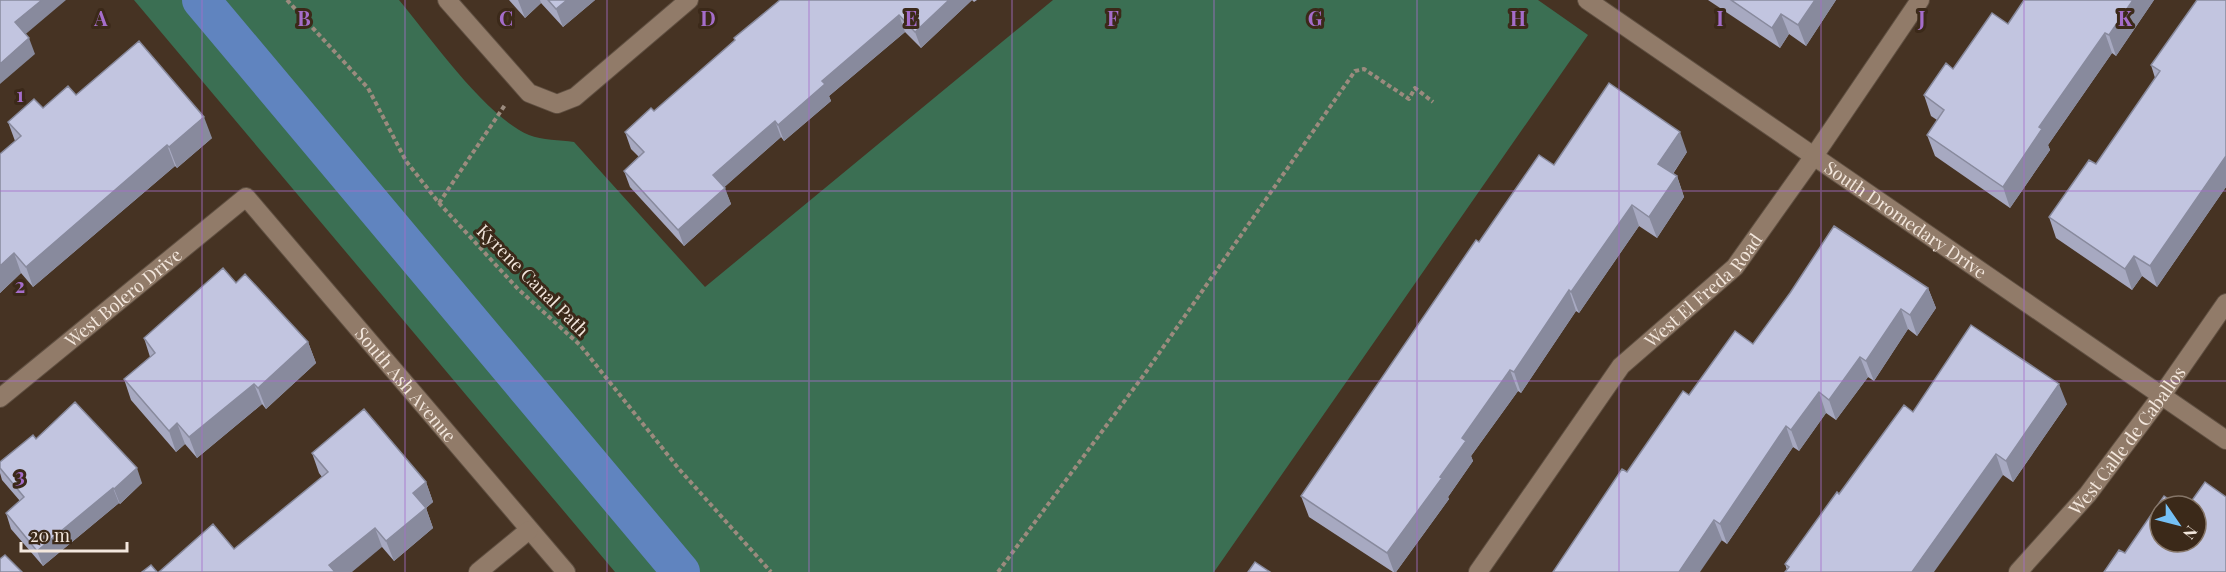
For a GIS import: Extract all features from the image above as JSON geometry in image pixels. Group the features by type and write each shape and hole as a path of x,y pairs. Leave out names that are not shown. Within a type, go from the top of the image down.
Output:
{"street":[{"path":"447,0 529,93 557,104 575,97 689,0"},
{"name":"South Dromedary Drive","path":"1587,0 2226,440"},
{"name":"West El Freda Road","path":"1478,572 1621,366 1735,267 1920,0"},
{"name":"West Bolero Drive","path":"0,398 246,197"},
{"name":"South Ash Avenue","path":"246,197 566,572"},
{"name":"West Calle de Caballos","path":"2018,572 2088,494 2162,395 2226,303"},
{"path":"478,572 529,530"}],"path":[{"name":"Kyrene Canal Path","path":"287,0 368,88 406,161 439,203 518,289 580,345 679,469 771,572"},
{"path":"998,572 1140,380 1355,71 1364,69 1408,99 1415,88 1433,102"},
{"path":"439,203 496,120 519,81"}],"green space":[{"path":"134,0 399,0 477,94 512,126 529,135 574,142 705,287 1053,0 1538,0 1588,35 1214,572 615,572"}],"building":[{"path":"0,0 42,0 15,22 29,38 0,64"},
{"path":"548,0 567,0 556,9"},
{"path":"780,0 949,0 915,32 899,15 822,81 825,84 778,125 775,121 713,175 725,188 678,230 624,171 644,152 625,132 651,108 654,111 735,40 734,38"},
{"path":"1731,0 1815,0 1798,25 1781,14 1772,28"},
{"path":"2024,0 2133,0 2109,35 2105,33 2039,127 2042,129 2003,187 1927,135 1944,110 1924,95 1946,63 1953,69 1992,13 2008,24"},
{"path":"2197,0 2226,0 2226,156 2150,266 2134,256 2125,269 2049,217 2089,160 2096,164 2160,71 2151,65"},
{"path":"139,41 204,117 169,147 167,145 26,267 14,253 0,266 0,154 21,136 8,122 34,99 43,108 68,86 76,95"},
{"path":"1609,83 1680,132 1658,164 1677,176 1649,217 1632,205 1571,292 1569,290 1514,372 1510,370 1462,438 1466,441 1440,477 1442,478 1387,553 1301,496 1476,240 1479,242 1539,155 1554,165"},
{"path":"1834,226 1928,288 1910,315 1901,309 1866,361 1860,357 1829,400 1819,392 1791,430 1786,426 1720,524 1714,520 1679,572 1553,572 1622,469 1627,472 1683,391 1689,395 1735,331 1753,344"},
{"path":"223,268 236,283 245,274 308,342 258,388 254,384 189,437 177,423 169,431 124,379 155,353 144,338"},
{"path":"1971,325 2059,384 2006,461 1996,454 1912,572 1785,572 1789,567 1785,564 1837,492 1839,494 1904,405 1913,412"},
{"path":"75,402 137,468 37,551 6,513 24,497 0,468 0,462 33,435 36,439"},
{"path":"364,409 426,482 413,493 426,508 386,541 375,528 329,565 335,572 159,572 213,524 234,549 328,472 312,453"},
{"path":"2205,482 2226,497 2226,572 2104,572 2119,550 2125,553 2148,519 2148,554 2208,554 2208,494 2196,494"},
{"path":"5,555 22,572 0,572 0,559"},
{"path":"1255,562 1270,572 1248,572"},
{"path":"151,565 157,572 142,572"}],"waterway":[{"path":"201,0 681,572"}]}
